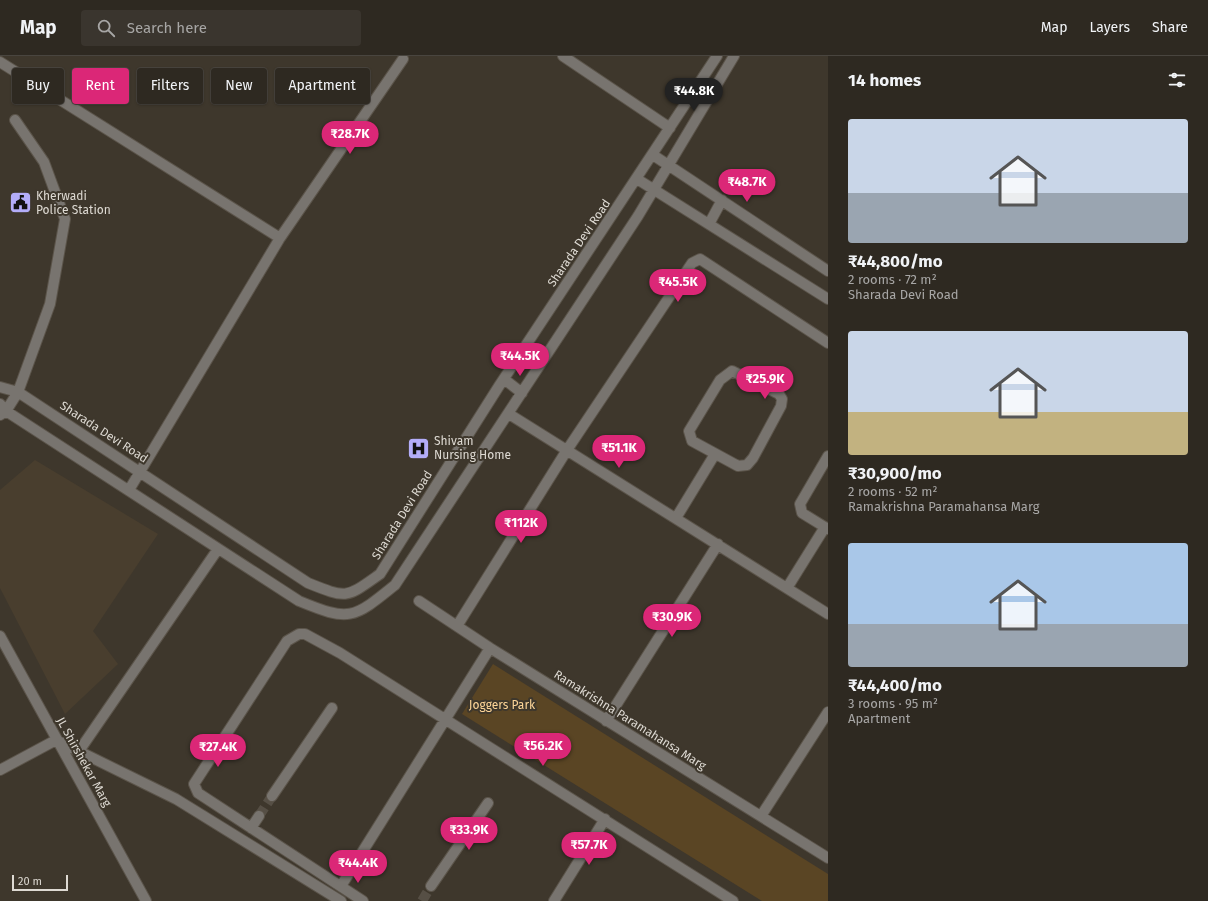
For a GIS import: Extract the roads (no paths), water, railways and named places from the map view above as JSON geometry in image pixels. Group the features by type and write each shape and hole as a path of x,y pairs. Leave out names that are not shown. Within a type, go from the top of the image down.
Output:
{"street":[{"path":"563,56 670,128"},
{"name":"Sharada Devi Road","path":"0,388 18,392 308,583 334,594 352,594 380,574 504,379 717,56"},
{"path":"15,120 44,162 65,219 50,304 18,392 2,410 299,601 344,616 365,609 395,585 638,216 734,56"},
{"path":"128,490 141,472 280,238 403,59"},
{"path":"0,62 280,238"},
{"path":"653,155 828,271"},
{"path":"637,179 828,299"},
{"path":"709,224 722,200"},
{"path":"456,626 567,450 688,269 696,260 700,260 828,343"},
{"path":"732,371 779,394 782,399 780,406 753,458 747,465 738,466 715,454 692,441 689,431 720,380 725,375 732,371"},
{"path":"504,379 522,393"},
{"path":"508,414 828,614"},
{"path":"676,518 715,454"},
{"path":"787,588 826,528 802,513 800,504 828,456"},
{"path":"606,720 718,544"},
{"path":"79,751 218,549"},
{"name":"Ramakrishna Paramahansa Marg","path":"419,601 490,648 828,858"},
{"path":"363,901 198,793 194,784 287,641 299,634 305,634 340,653 733,901"},
{"name":"JL Shirshekar Marg","path":"0,636 146,901"},
{"path":"341,886 444,718 490,648"},
{"path":"272,796 332,708"},
{"path":"761,816 828,712"},
{"path":"0,770 56,740 176,799 341,901"},
{"path":"431,886 488,803"},
{"path":"251,828 259,816"},
{"path":"554,901 605,819"}],"tunnel":[{"path":"259,816 272,796"},
{"path":"422,901 431,886"}],"place":[{"name":"Kherwadi Police Station","path":"21,203"},
{"name":"Shivam Nursing Home","path":"419,448"}],"park label":[{"name":"Joggers Park","path":"502,705"}]}
